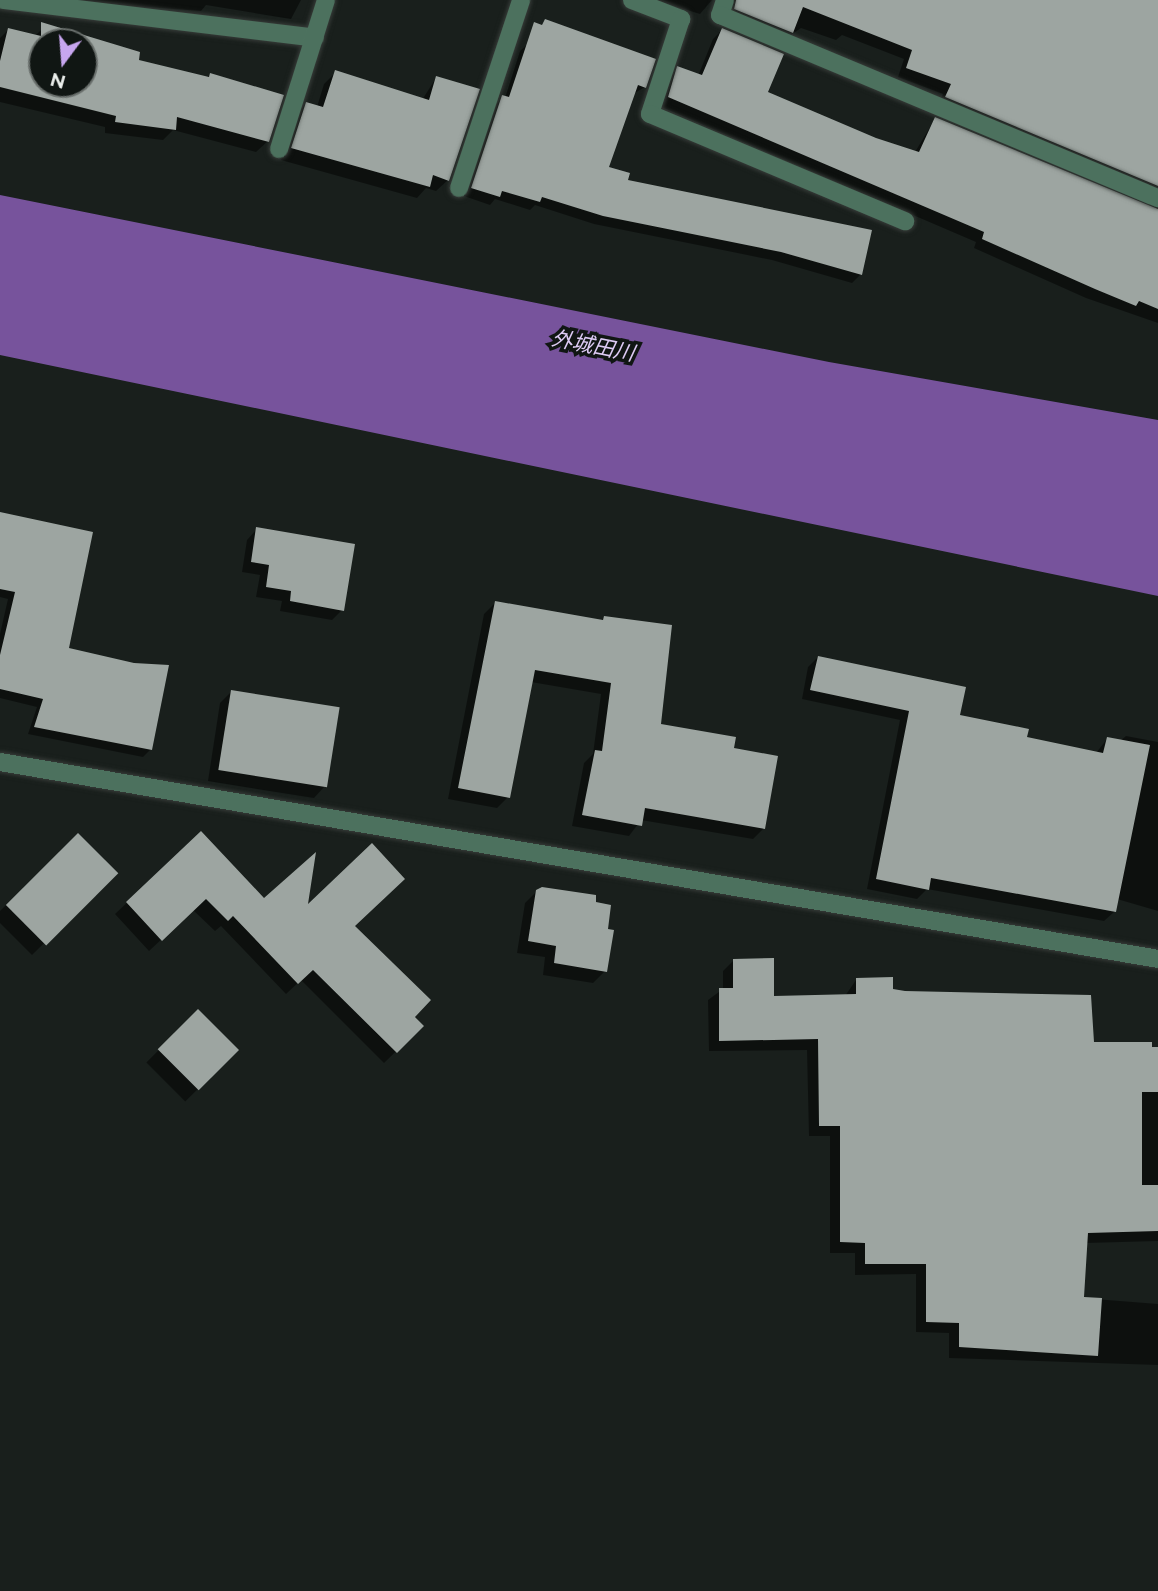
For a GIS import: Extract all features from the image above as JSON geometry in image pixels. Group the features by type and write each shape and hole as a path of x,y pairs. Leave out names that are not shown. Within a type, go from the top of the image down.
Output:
{"street":[{"path":"4,0 315,38"},
{"path":"279,149 326,0"},
{"path":"459,188 521,0"},
{"path":"632,0 681,19 650,114 905,221"},
{"path":"724,0 719,15 1158,198"},
{"path":"0,762 1158,959"}],"water":[{"name":"外城田川","path":"0,195 829,362 1158,420 1158,596 0,355"}],"building":[{"path":"736,0 1158,0 1158,186 945,97 951,84 906,68 912,50 803,7 793,33 734,9"},
{"path":"545,19 656,59 646,88 638,85 609,167 630,173 628,180 872,230 862,275 781,252 603,216 542,197 540,202 502,191 500,197 471,188 502,95 509,97 534,22 542,25"},
{"path":"41,22 61,28 41,28"},
{"path":"8,28 28,33 28,94 0,87 0,61"},
{"path":"722,28 784,54 768,92 876,138 919,152 935,117 1158,209 1158,309 1139,301 1136,306 1095,289 982,239 984,232 668,97 677,66 702,75"},
{"path":"98,39 140,52 139,60 209,77 210,73 284,95 269,142 177,117 176,130 115,122 116,116 44,98 98,98"},
{"path":"335,70 429,100 436,76 480,89 449,181 433,175 430,187 291,148 306,102 323,107"},
{"path":"0,512 93,532 69,648 134,663 169,665 152,750 34,727 43,699 0,689 0,655 15,592 0,589"},
{"path":"256,527 355,544 344,611 290,601 291,591 266,587 269,565 251,562"},
{"path":"495,601 603,620 604,616 672,625 661,724 736,737 734,748 778,756 765,829 645,808 642,826 582,815 595,750 602,751 611,683 535,670 510,798 458,788"},
{"path":"818,656 966,687 960,715 1029,729 1027,737 1103,753 1107,737 1150,745 1116,912 931,878 929,890 876,879 909,711 810,690"},
{"path":"231,690 340,707 327,787 218,770"},
{"path":"201,831 264,898 316,852 308,904 372,843 405,879 355,926 431,1000 415,1017 424,1026 397,1053 313,970 298,984 233,916 228,921 206,899 162,941 126,902"},
{"path":"78,833 118,873 46,945 6,905"},
{"path":"542,887 596,895 596,902 611,905 608,929 614,930 607,972 554,963 556,946 528,941 536,890"},
{"path":"774,958 774,996 856,994 856,978 893,977 893,989 905,991 1091,995 1094,1042 1152,1042 1152,1047 1158,1047 1158,1092 1142,1092 1142,1185 1158,1185 1158,1231 1088,1233 1084,1297 1102,1298 1098,1356 959,1347 959,1323 926,1322 926,1264 865,1264 865,1243 840,1242 840,1126 819,1126 818,1039 719,1041 719,988 733,988 733,959"},
{"path":"198,1009 239,1050 199,1090 158,1049"}]}
